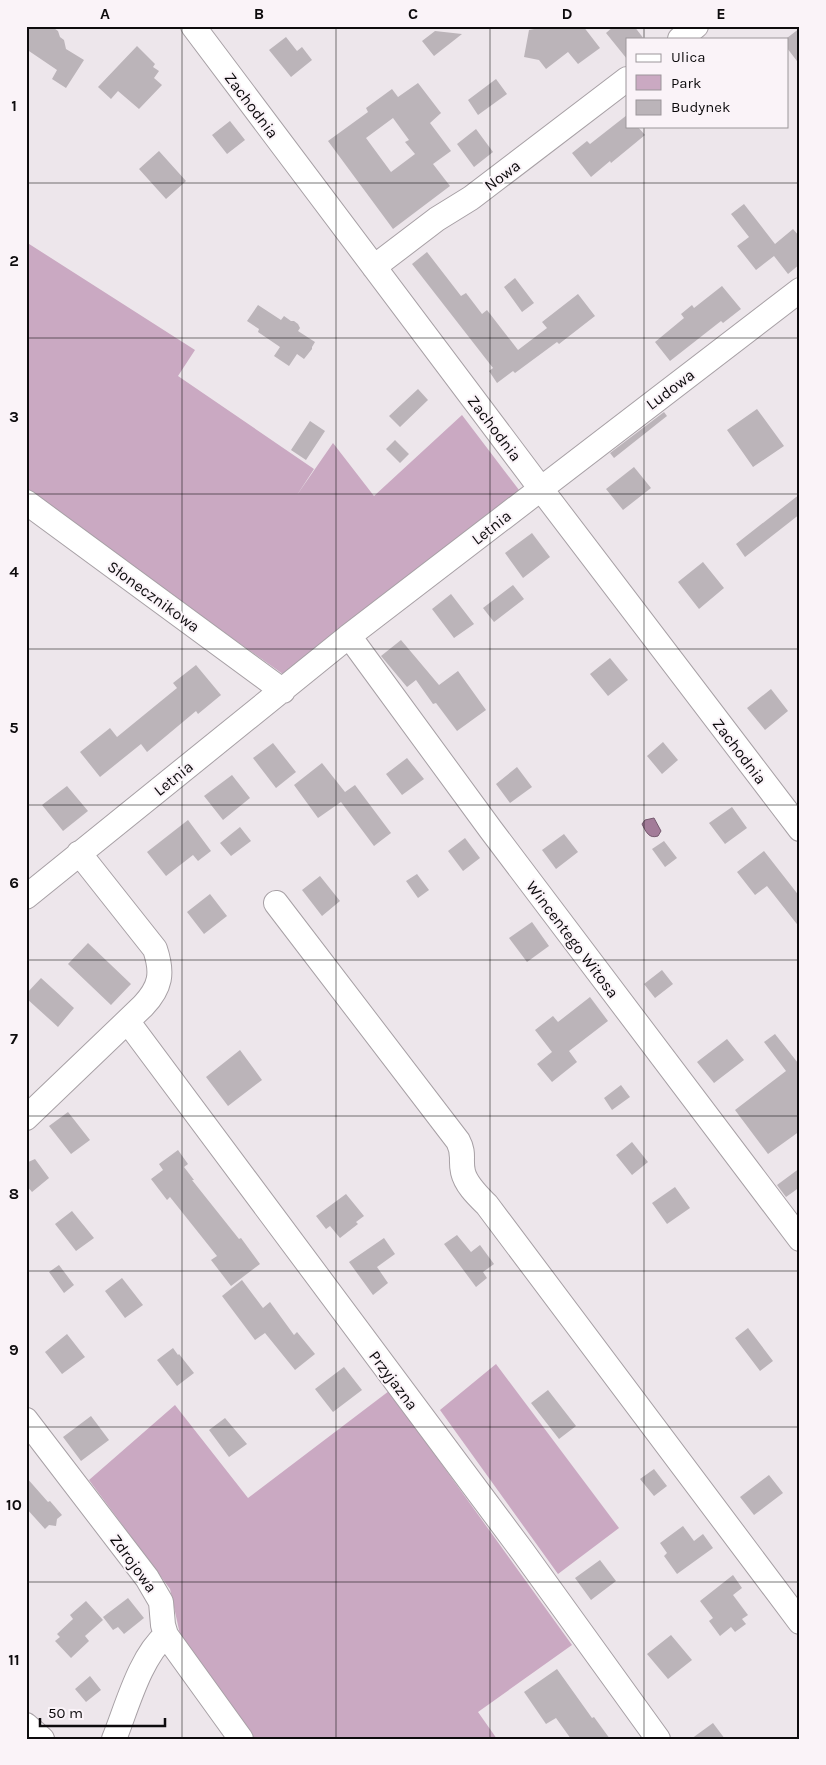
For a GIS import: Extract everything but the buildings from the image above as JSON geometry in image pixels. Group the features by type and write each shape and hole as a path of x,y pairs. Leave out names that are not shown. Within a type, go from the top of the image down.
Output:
{"street":[{"path":"681,38 696,26"},
{"name":"Zachodnia","path":"204,30 374,267 541,489 796,816"},
{"name":"Nowa","path":"374,267 437,219 471,198 626,80"},
{"name":"Ludowa","path":"541,489 800,290"},
{"name":"Letnia","path":"26,897 349,636 541,489"},
{"name":"Słonecznikowa","path":"26,502 283,690"},
{"name":"Wincentego Witosa","path":"349,636 491,830 800,1239"},
{"path":"26,1118 150,1000 157,988 160,976 160,962 155,949 79,853"},
{"path":"276,903 458,1141 463,1150 463,1173 470,1186 487,1205 800,1622"},
{"name":"Przyjazna","path":"128,1022 517,1544 658,1739"},
{"name":"Zdrojowa","path":"26,1420 147,1578 161,1602 166,1635 241,1739"},
{"path":"114,1739 143,1666 151,1650 166,1635"},
{"path":"26,1725 42,1739"}],"green space":[{"path":"26,242 195,350 178,376 314,469 297,495 333,443 374,496 462,415 519,490 518,495 287,677 26,491"},
{"path":"496,1364 619,1528 558,1574 440,1410"},
{"path":"389,1391 572,1645 478,1712 497,1739 247,1739 181,1639 170,1589 89,1480 175,1405 248,1498"}],"shaded area":[{"path":"654,818 661,831 658,836 652,837 642,824 645,820"}]}
